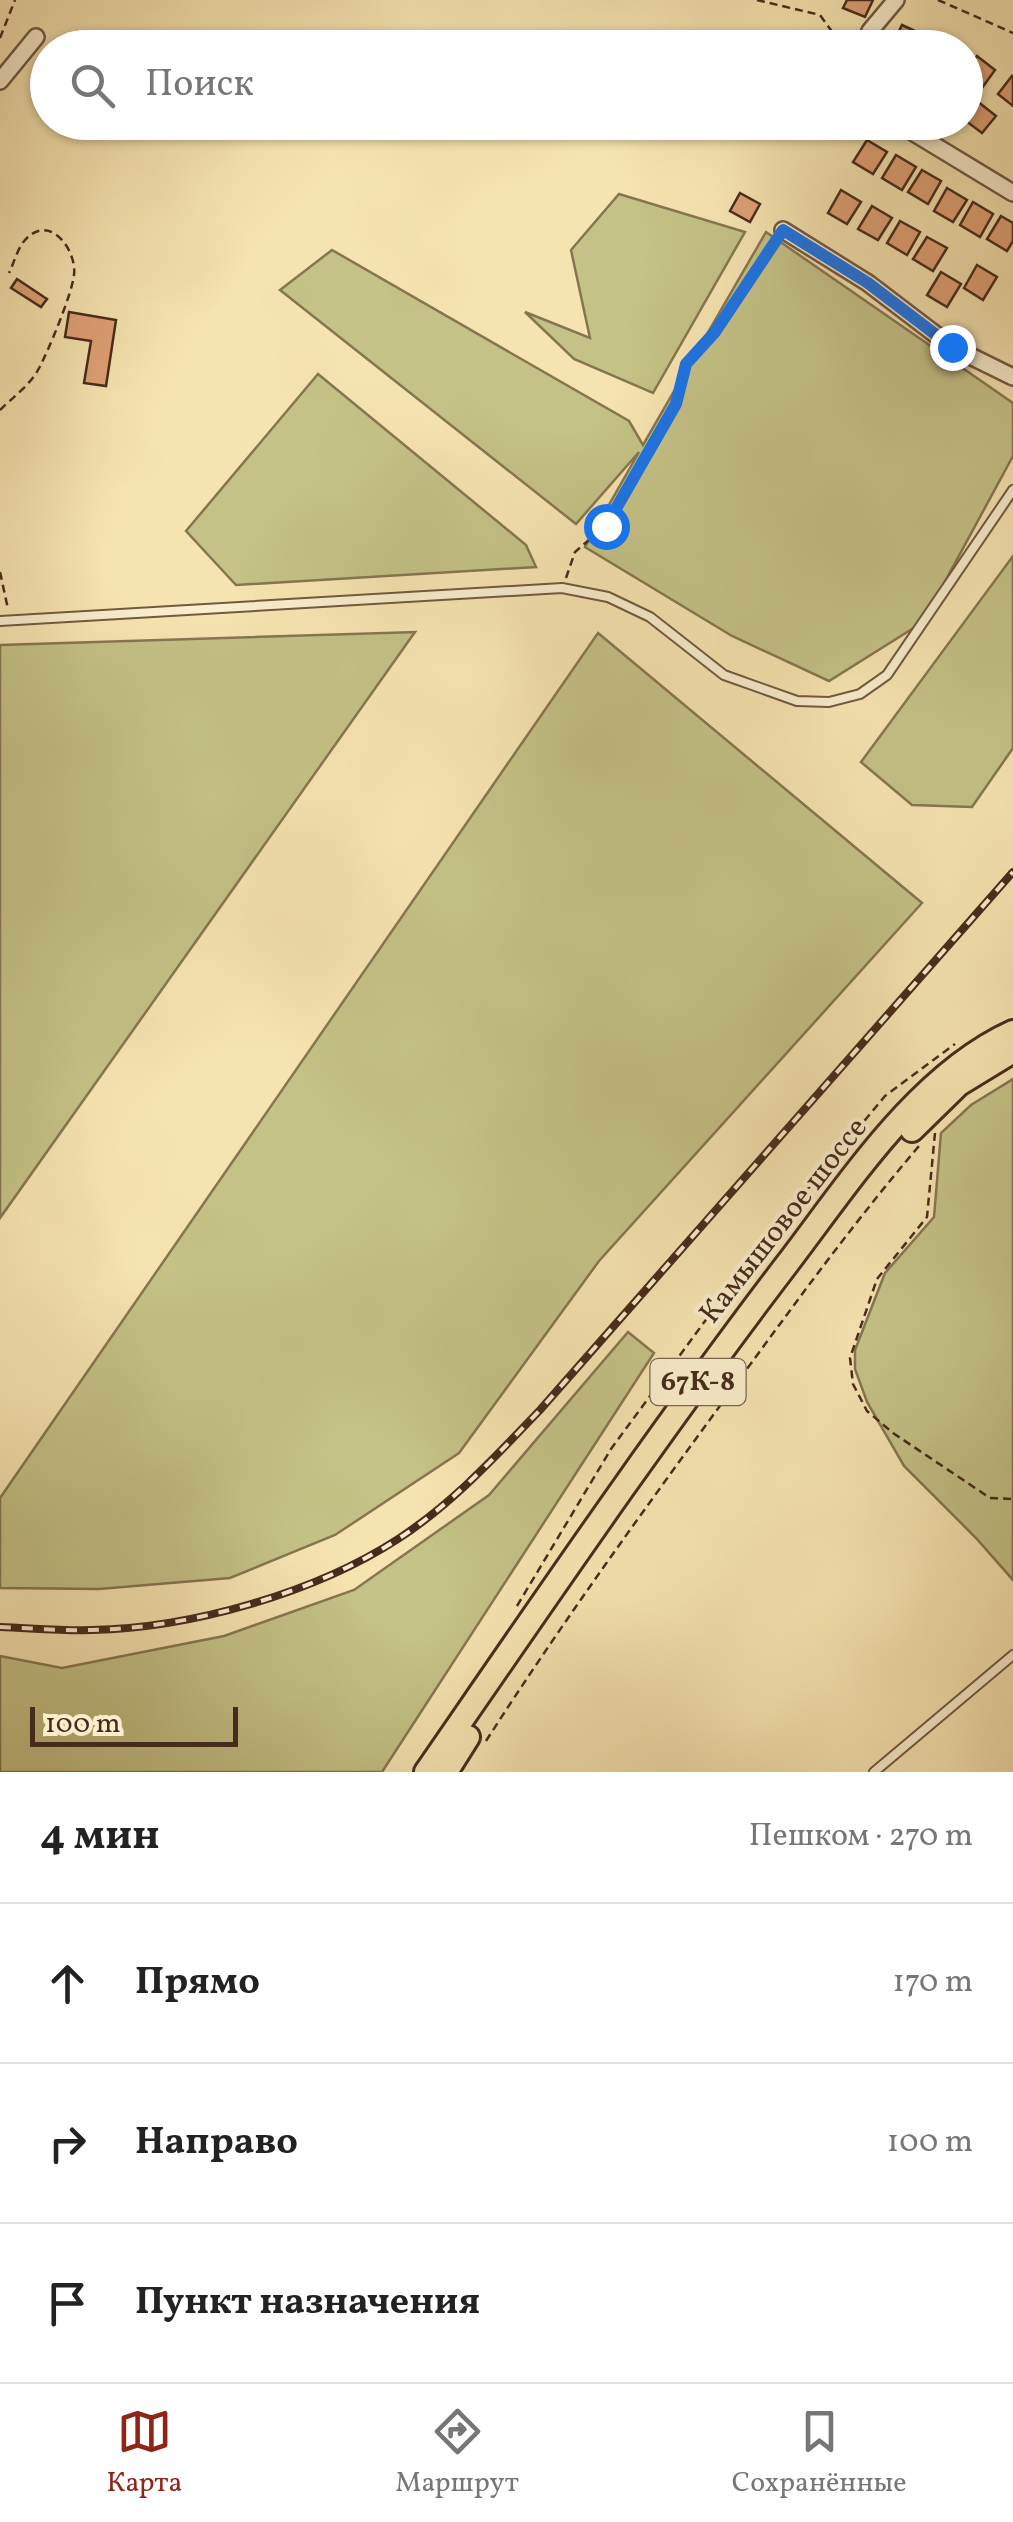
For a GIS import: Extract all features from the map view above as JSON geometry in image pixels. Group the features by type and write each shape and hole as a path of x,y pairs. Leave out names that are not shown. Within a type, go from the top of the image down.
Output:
{"main road":[{"name":"Камышовое шоссе","path":"426,1772 698,1382 839,1197 941,1078 1013,1032"},
{"name":"Камышовое шоссе","path":"446,1772 632,1499 856,1198 910,1133 959,1084 1013,1051"}],"street":[{"path":"871,30 896,0"},
{"path":"0,81 30,44"},
{"path":"926,140 1013,193"},
{"path":"783,230 882,293 952,347 1013,377"}],"lane":[{"path":"4,620 562,588 608,597 650,618 724,675 797,701 829,702 860,694 886,675 1013,490"},
{"path":"874,1772 1013,1654"}],"path":[{"path":"0,38 16,0"},
{"path":"757,0 820,16 830,30"},
{"path":"938,0 1013,33"},
{"path":"562,588 575,552 606,526 676,404 686,364 715,332 783,230"},
{"path":"0,410 37,374 74,274 71,251 60,236 33,234 25,240 8,273"},
{"path":"0,572 8,600 4,620"},
{"path":"486,1740 537,1662 790,1310 858,1218 935,1128 927,1217 876,1278 850,1358 854,1384 867,1412 893,1434 990,1498 1013,1498"}],"shaded area":[{"path":"619,194 745,232 653,393 574,359 525,312 590,338 571,250"},
{"path":"766,232 1013,403 1013,456 923,622 829,681 732,636 585,547 639,452 576,524 280,290 332,250 629,421 643,445"},
{"path":"318,374 526,545 536,567 236,585 186,531"},
{"path":"1013,556 1013,748 972,807 912,805 861,762"},
{"path":"415,632 0,1218 0,645"},
{"path":"598,633 922,903 599,1261 459,1453 335,1535 230,1578 99,1589 0,1588 0,1498"},
{"path":"1013,1079 1013,1580 904,1466 867,1402 855,1369 855,1350 885,1273 934,1217 941,1133 971,1105"},
{"path":"628,1332 654,1353 382,1772 0,1772 0,1656 62,1668 224,1636 354,1590 489,1495"}],"building":[{"path":"847,0 873,0 865,17 843,8"},
{"path":"983,61 995,70 983,87"},
{"path":"1013,77 1013,106 998,94"},
{"path":"983,106 996,116 983,132"},
{"path":"867,140 887,152 873,174 853,162"},
{"path":"896,155 916,167 902,190 882,178"},
{"path":"922,170 941,181 928,204 908,192"},
{"path":"947,188 967,200 953,222 934,211"},
{"path":"841,190 861,202 847,224 828,213"},
{"path":"740,193 760,204 750,222 730,211"},
{"path":"973,202 993,214 980,237 960,225"},
{"path":"872,206 892,218 878,240 858,229"},
{"path":"1001,216 1013,223 1013,241 1007,251 987,239"},
{"path":"900,221 920,232 907,255 887,243"},
{"path":"927,237 947,248 933,271 913,259"},
{"path":"977,265 997,277 983,300 964,288"},
{"path":"941,272 961,284 947,307 927,295"},
{"path":"17,279 47,299 41,307 11,288"},
{"path":"69,312 116,320 106,386 84,383 91,341 65,337"}],"railway":[{"path":"0,1627 130,1628 210,1615 329,1576 398,1539 437,1511 540,1410 1013,872"}],"route":[{"path":"606,526 676,404 686,364 715,332 783,230 868,283 952,347"}]}
